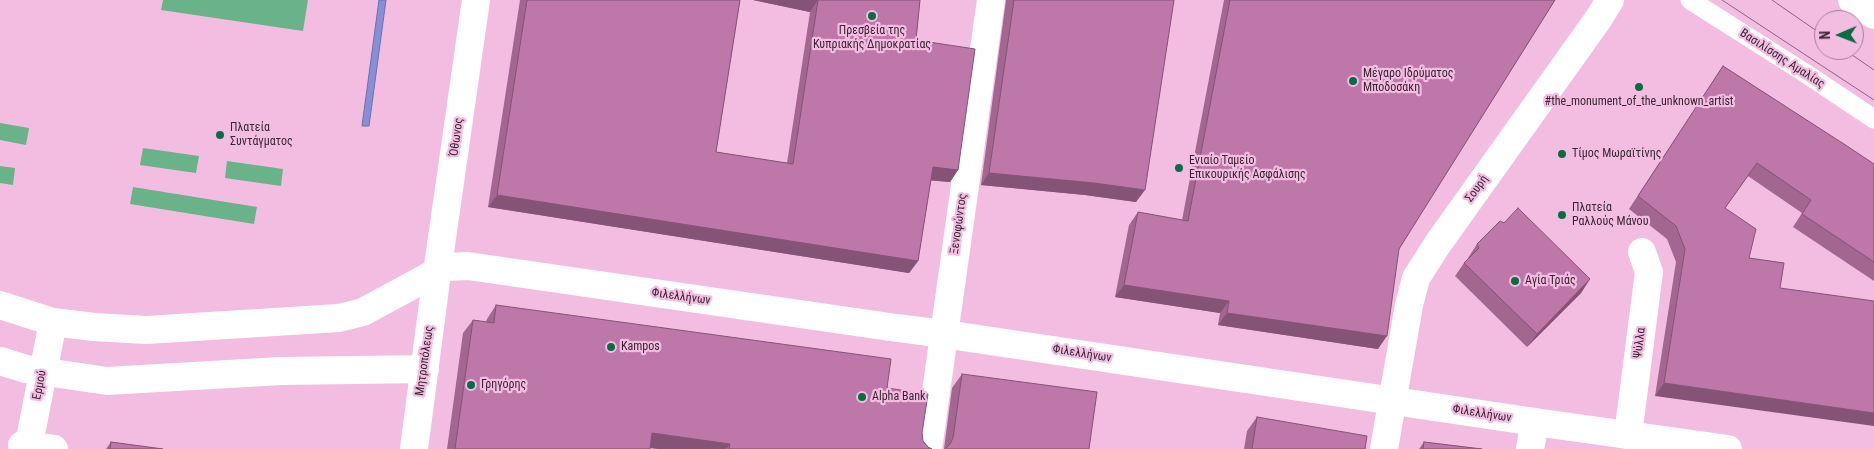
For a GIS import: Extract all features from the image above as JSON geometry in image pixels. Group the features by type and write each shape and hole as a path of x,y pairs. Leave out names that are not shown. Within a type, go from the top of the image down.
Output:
{"street":[{"name":"Όθωνος","path":"437,273 476,0"},
{"name":"Ξενοφώντος","path":"928,449 991,0"},
{"name":"Σουρή","path":"1384,449 1409,305 1416,278 1437,245 1610,0"},
{"path":"1852,0 1874,15"},
{"name":"Ψύλλα","path":"1628,435 1649,272 1642,252"},
{"name":"Φιλελλήνων","path":"437,273 446,267 468,266 1728,449"},
{"path":"0,305 53,322 146,330 339,318 363,312 437,273"},
{"name":"Μητροπόλεως","path":"414,449 437,273"},
{"name":"Ερμού","path":"33,447 43,372 53,322"},
{"path":"0,361 43,372 107,381 281,371 425,369"},
{"path":"1530,449 1535,422"}],"lane":[{"name":"Βασιλίσσης Αμαλίας","path":"1690,0 1874,119"}],"green space":[{"path":"163,0 308,0 303,31 161,10"},
{"path":"0,123 29,128 26,145 0,140"},
{"path":"143,148 199,156 196,173 140,165"},
{"path":"227,161 283,169 281,186 225,178"},
{"path":"0,166 15,168 13,185 0,183"},
{"path":"133,187 257,207 254,224 130,204"}],"water":[{"path":"379,0 386,0 369,126 362,126"}],"building":[{"path":"527,0 740,0 716,152 793,164 818,0 920,0 916,40 975,49 958,170 933,167 918,261 497,195"},
{"path":"1014,0 1174,0 1145,190 989,173"},
{"path":"1230,0 1555,0 1399,249 1387,336 1227,313 1229,301 1124,285 1138,212 1188,221"},
{"path":"1723,66 1874,164 1874,262 1802,214 1811,200 1757,163 1725,208 1756,229 1749,258 1784,263 1780,288 1874,301 1874,413 1664,383 1685,249 1676,226 1638,196"},
{"name":"Αγία Τριάς","path":"1518,208 1590,279 1537,334 1464,263 1479,248 1477,244 1500,221 1504,223"},
{"path":"496,305 891,359 887,388 928,394 922,433 923,441 932,449 729,449 730,444 652,433 650,449 455,449 473,320 494,323"},
{"path":"962,374 1097,392 1089,449 945,449 953,438"},
{"path":"1257,417 1367,436 1365,449 1252,449"},
{"path":"111,442 163,449 110,449"},
{"path":"1424,442 1482,449 1423,449"}],"tram line":[{"path":"1722,0 1874,100"},
{"path":"1772,0 1814,29"},
{"path":"1860,60 1874,70"}],"place":[{"name":"Πρεσβεία της Κυπριακής Δημοκρατίας","path":"872,16"},
{"name":"Μέγαρο Ιδρύματος Μποδοσάκη","path":"1353,81"},
{"name":"#the_monument_of_the_unknown_artist","path":"1639,87"},
{"name":"Πλατεία Συντάγματος","path":"220,135"},
{"name":"Τίμος Μωραϊτίνης","path":"1562,154"},
{"name":"Ενιαίο Ταμείο Επικουρικής Ασφάλισης","path":"1179,168"},
{"name":"Πλατεία Ραλλούς Μάνου","path":"1562,215"},
{"name":"Αγία Τριάς","path":"1515,281"},
{"name":"Kampos","path":"611,347"},
{"name":"Γρηγόρης","path":"471,385"},
{"name":"Alpha Bank","path":"862,397"}]}
